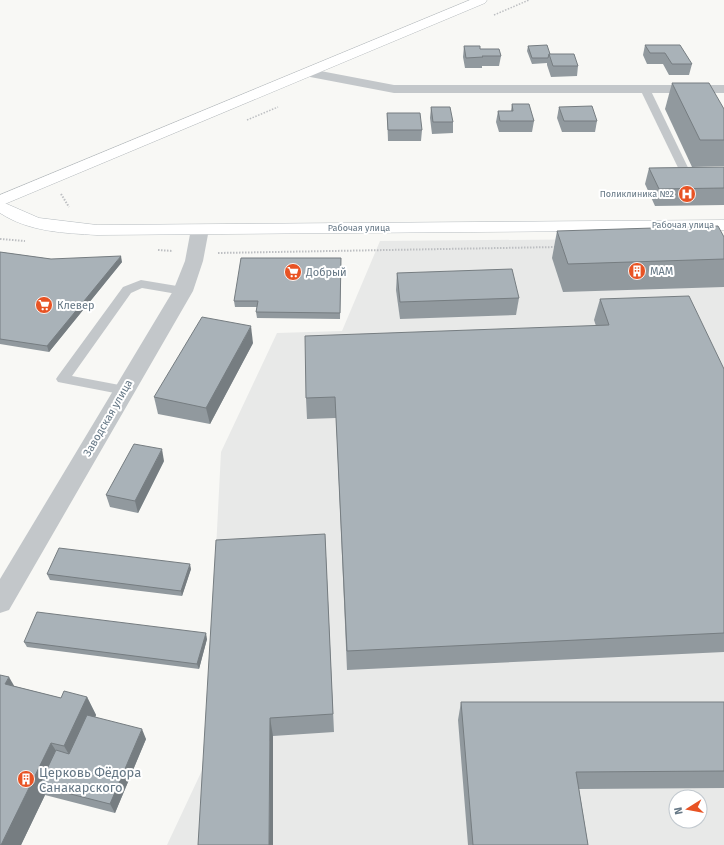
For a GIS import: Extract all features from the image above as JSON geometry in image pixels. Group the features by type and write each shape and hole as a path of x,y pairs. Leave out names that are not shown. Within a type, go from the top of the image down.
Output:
{"street":[{"path":"0,201 310,73 481,0"},
{"path":"310,73 394,89 724,89"},
{"name":"Рабочая улица","path":"0,206 12,215 37,224 64,228 97,230 724,225"},
{"name":"Заводская улица","path":"0,602 183,291 191,274 197,253 200,229"}],"lane":[{"path":"646,89 689,180"},
{"path":"125,390 63,379 127,290 141,284 183,291"}],"path":[{"path":"492,15 529,0"},
{"path":"246,120 281,105"},
{"path":"60,193 73,214 64,228"}],"shaded area":[{"path":"724,238 724,845 167,845 205,764 221,452 277,333 342,331 380,241"}],"building":[{"path":"547,45 550,54 548,58 532,58 528,46"},
{"path":"645,45 680,45 692,64 672,64 665,53 650,53"},
{"path":"464,46 480,46 480,49 499,49 501,56 466,58"},
{"path":"549,54 574,54 578,66 553,66"},
{"path":"672,83 709,83 724,109 724,140 700,140"},
{"path":"512,104 529,104 534,121 500,121 498,111 513,111"},
{"path":"592,106 597,121 564,121 559,107"},
{"path":"431,107 450,107 453,122 433,122"},
{"path":"387,113 420,113 422,130 388,130"},
{"path":"724,167 724,188 659,189 649,168"},
{"path":"718,226 724,237 724,259 568,264 557,231"},
{"name":"Клевер","path":"0,252 51,259 121,256 47,346 0,339"},
{"path":"241,258 341,258 340,313 256,312 258,301 234,301"},
{"path":"512,269 519,298 400,302 397,273"},
{"path":"689,296 724,369 724,633 347,651 335,397 306,398 305,336 609,325 600,299"},
{"path":"202,317 251,326 206,408 154,397"},
{"path":"134,444 162,449 135,501 106,495"},
{"path":"325,534 333,714 270,718 269,845 198,845 216,540"},
{"path":"59,548 190,564 181,591 47,574"},
{"path":"37,612 206,633 197,664 24,642"},
{"name":"Церковь Фёдора Санакарского","path":"0,675 9,677 5,684 61,698 64,691 87,697 64,746 51,743 1,845 0,845"},
{"path":"461,702 724,702 724,771 576,772 588,845 473,845"},
{"path":"87,715 142,729 110,804 39,786 56,750 69,754"}],"place":[{"name":"Поликлиника №2","path":"687,194"},
{"name":"МАМ","path":"637,271"},
{"name":"Добрый","path":"293,272"},
{"name":"Клевер","path":"44,305"},
{"name":"Церковь Фёдора Санакарского","path":"26,779"}]}
